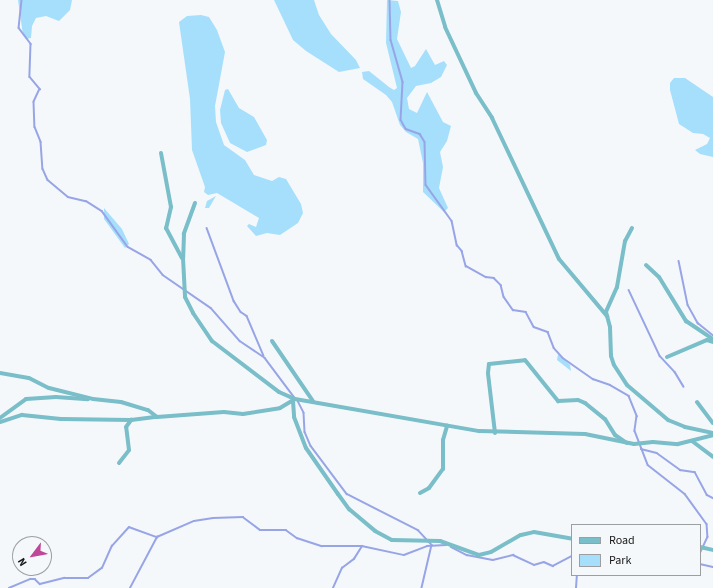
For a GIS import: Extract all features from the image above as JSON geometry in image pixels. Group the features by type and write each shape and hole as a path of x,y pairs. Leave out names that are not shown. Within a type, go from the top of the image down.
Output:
{"street":[{"path":"437,0 445,27 476,93 492,118 559,259 607,316"},
{"path":"160,153 171,207 166,228 182,258"},
{"path":"195,203 184,234 182,258 185,297 212,341 279,392 294,400 313,401 448,426 495,432 585,434 627,444 678,444 713,434"},
{"path":"632,228 625,241 618,287 608,305 607,316 610,356 627,385 674,423 713,434"},
{"path":"646,264 659,277 686,321 713,340"},
{"path":"668,357 707,340 713,340"},
{"path":"272,341 313,401"},
{"path":"495,432 488,373 489,364 495,362 525,360 558,401 578,400 585,403 605,419 615,435 627,444"},
{"path":"0,373 29,378 49,388 92,399"},
{"path":"0,418 26,400 56,397 121,402 148,410 157,417"},
{"path":"0,422 22,415 61,419 131,420 157,417 243,414 280,408 294,400"},
{"path":"294,400 294,417 306,448 338,494 349,509 370,527 392,540 440,541 479,555 491,552 521,535 534,532 571,539"},
{"path":"697,402 713,423"},
{"path":"119,463 129,450 126,427 131,420"},
{"path":"420,493 429,488 443,469 443,440 448,426"},
{"path":"692,441 713,457"},
{"path":"701,547 713,550"}],"green space":[{"path":"18,0 72,0 70,10 59,21 46,16 36,18 32,26 31,38 26,39 23,35"},
{"path":"274,0 314,0 319,15 331,34 356,60 360,68 339,72 306,51 293,40"},
{"path":"387,0 398,1 401,12 397,39 411,68 415,66 426,49 435,65 444,61 447,65 441,77 431,83 416,86 407,98 409,109 417,113 427,92 443,122 451,126 447,141 440,152 443,167 439,188 448,208 444,212 423,192 423,163 418,139 406,132 400,125 392,102 386,95 363,79 362,72 369,71 389,87 394,90 397,88 386,43"},
{"path":"201,15 209,17 217,30 225,52 215,106 216,122 224,145 245,160 254,175 272,181 279,177 286,179 301,204 303,213 298,223 280,235 267,233 256,236 247,226 249,224 256,227 259,218 217,193 208,195 204,192 205,187 192,150 190,99 179,22 187,16"},
{"path":"674,78 685,78 713,97 713,157 700,154 695,150 707,144 710,138 703,134 693,133 679,124 670,90 670,83"},
{"path":"228,89 239,108 254,117 267,140 266,145 247,152 230,143 221,123 220,110 225,90"},
{"path":"216,196 209,208 205,208 207,201"},
{"path":"104,208 122,229 129,244 125,248 104,219"},
{"path":"558,354 570,365 571,371 557,360"}],"waterway":[{"path":"22,0 19,28 31,44 30,77 40,89 34,102 35,127 41,142 43,169 48,180 68,197 86,201 102,211 128,247 151,260 163,275 211,308 240,341 265,358 295,398"},
{"path":"390,0 391,40 403,82 401,120 406,129 420,134 425,142 426,185 452,221 457,245 462,251 466,266 486,277 494,278 501,285 504,297 513,310 526,312 534,327 548,332 554,348 563,358 593,379 610,385 629,396 637,416 635,431 648,465 685,494 707,524 708,537 701,552"},
{"path":"207,228 234,301 241,312 247,316 264,356"},
{"path":"679,261 688,305 698,323 713,335"},
{"path":"629,290 660,356 675,372 684,387"},
{"path":"298,401 304,413 305,432 311,446 347,494 418,530 432,545 422,588"},
{"path":"641,449 657,453 680,470 695,472 707,495 713,498"},
{"path":"9,588 30,579 35,579 40,584 64,578 88,578 102,568 112,546 129,527 157,537 194,521 213,518 243,517 260,530 286,530 297,538 322,546 362,546 404,555 427,546 446,545"},
{"path":"130,588 157,537"},
{"path":"333,588 342,568 354,559 362,546"},
{"path":"451,547 467,555 493,560 513,555 534,565 544,562 553,566 571,557"},
{"path":"701,564 713,567"},
{"path":"576,588 577,576"}]}
